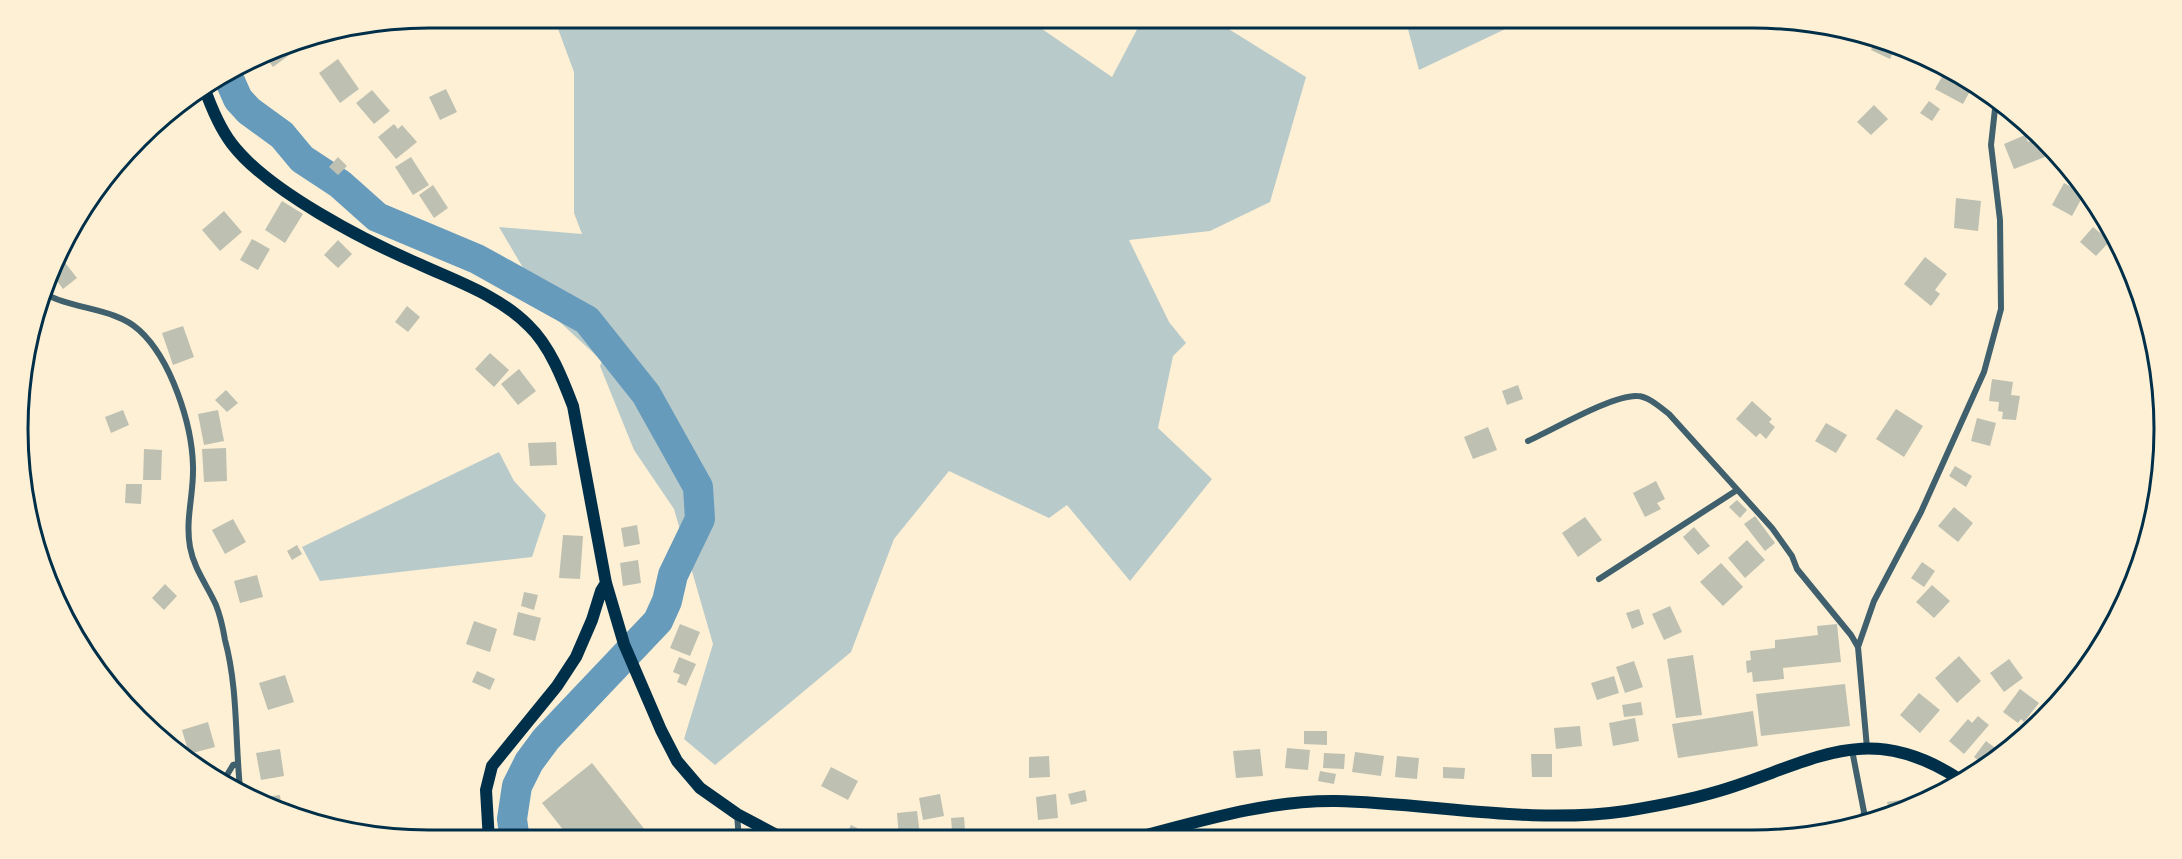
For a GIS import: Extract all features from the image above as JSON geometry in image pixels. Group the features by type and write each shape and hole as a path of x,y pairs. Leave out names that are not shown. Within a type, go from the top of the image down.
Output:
{"main road":[{"path":"207,96 214,115 232,145 270,178 379,247 468,284 498,301 531,327 558,372 573,406 606,584 635,672 677,761 700,789 737,814 767,830"},
{"path":"488,830 486,790 492,766 557,686 576,657 606,584"},
{"path":"1168,830 1249,810 1333,801 1515,813 1569,814 1623,811 1720,790 1778,768 1867,748 1901,751 1928,760 1954,776"}],"street":[{"path":"1867,748 1858,647 1874,601 1921,512 1984,372 2001,309 2000,220 1991,145 1995,110"},
{"path":"52,297 67,304 130,323 150,343 170,374 188,425 194,467 187,531 192,559 216,605 226,643 235,702 239,782"},
{"path":"1528,441 1615,401 1637,395 1650,400 1669,414 1773,528 1792,556 1797,569 1851,635 1858,647"},
{"path":"1599,579 1737,490"},
{"path":"1852,750 1863,815"},
{"path":"226,775 232,765 237,764"},
{"path":"737,814 738,830"}],"shaded area":[{"path":"558,28 1041,28 1112,77 1138,28 1227,28 1306,77 1270,202 1210,231 1129,240 1169,322 1186,343 1173,356 1158,428 1212,479 1130,581 1067,505 1049,518 949,471 894,539 851,652 715,765 684,739 713,644 674,509 634,450 600,366 602,361 549,312 499,227 582,234 574,213 574,72"},
{"path":"1408,28 1508,28 1419,70"},
{"path":"499,452 514,481 546,515 532,557 320,581 302,547"}],"building":[{"path":"1872,47 1892,54 1890,59 1871,50"},
{"path":"291,54 273,67 269,62"},
{"path":"338,59 359,89 340,103 319,73"},
{"path":"1942,76 1969,92 1963,104 1935,89"},
{"path":"446,89 457,112 440,120 429,97"},
{"path":"372,90 390,111 374,124 356,103"},
{"path":"1929,101 1940,109 1932,121 1920,113"},
{"path":"1874,105 1888,119 1871,135 1857,122"},
{"path":"394,124 398,129 402,125 417,142 396,159 378,137"},
{"path":"2025,135 2028,142 2031,141 2046,157 2014,169 2004,144"},
{"path":"338,157 347,166 338,175 329,167"},
{"path":"411,157 429,185 413,195 395,167"},
{"path":"2064,183 2073,188 2081,200 2072,216 2052,205"},
{"path":"433,185 448,208 434,218 419,195"},
{"path":"1956,198 1981,201 1978,231 1954,228"},
{"path":"282,201 303,214 285,243 265,230"},
{"path":"224,211 242,232 220,251 202,230"},
{"path":"2093,227 2103,236 2108,244 2096,256 2080,242"},
{"path":"252,239 270,249 258,270 240,260"},
{"path":"338,240 352,254 338,268 324,255"},
{"path":"1925,257 1947,274 1935,290 1940,294 1931,306 1904,284"},
{"path":"65,263 77,278 63,289 57,281"},
{"path":"407,306 420,317 408,332 395,322"},
{"path":"183,326 194,357 173,365 162,333"},
{"path":"490,353 509,370 494,387 475,369"},
{"path":"519,369 536,391 518,405 501,384"},
{"path":"1992,379 2013,382 2011,395 2020,396 2016,420 2002,419 2003,412 1998,411 1999,402 1989,401"},
{"path":"1518,385 1523,399 1507,405 1502,391"},
{"path":"226,390 238,403 227,412 215,400"},
{"path":"1752,401 1772,419 1769,422 1775,427 1766,439 1760,433 1756,437 1736,419"},
{"path":"1896,409 1923,426 1904,457 1876,439"},
{"path":"123,410 129,425 111,433 105,417"},
{"path":"218,410 224,441 204,445 198,414"},
{"path":"1977,418 1996,423 1990,446 1971,441"},
{"path":"1826,423 1847,435 1836,453 1815,441"},
{"path":"1488,427 1497,450 1473,459 1464,437"},
{"path":"556,442 557,465 530,466 528,443"},
{"path":"226,448 227,481 204,482 202,449"},
{"path":"144,449 162,450 161,480 143,480"},
{"path":"1955,466 1972,476 1966,487 1949,476"},
{"path":"1656,481 1665,499 1657,503 1661,509 1645,517 1633,493"},
{"path":"126,484 142,484 141,504 125,503"},
{"path":"1737,500 1747,510 1740,518 1729,507"},
{"path":"1954,507 1973,523 1958,542 1938,526"},
{"path":"1755,516 1775,543 1765,551 1744,524"},
{"path":"1585,517 1602,540 1578,557 1562,533"},
{"path":"233,519 246,542 225,554 212,530"},
{"path":"637,525 640,544 624,547 621,528"},
{"path":"1694,527 1710,546 1698,555 1683,537"},
{"path":"563,535 583,536 580,579 559,578"},
{"path":"1747,540 1765,560 1745,578 1728,558"},
{"path":"297,545 302,554 292,560 287,551"},
{"path":"638,560 641,583 623,586 620,563"},
{"path":"1922,562 1935,571 1924,587 1911,578"},
{"path":"1721,563 1743,587 1723,606 1700,582"},
{"path":"257,575 263,597 240,603 234,581"},
{"path":"165,584 177,596 164,610 152,598"},
{"path":"1932,585 1950,601 1934,618 1916,602"},
{"path":"524,592 538,595 534,610 521,606"},
{"path":"1670,606 1682,632 1664,640 1652,614"},
{"path":"1639,609 1644,624 1632,629 1626,613"},
{"path":"518,612 541,618 535,641 513,635"},
{"path":"474,621 497,629 490,652 466,644"},
{"path":"680,624 700,632 690,656 670,648"},
{"path":"1837,624 1841,662 1783,668 1784,679 1753,682 1752,672 1747,673 1746,661 1751,660 1750,651 1775,648 1775,640 1818,635 1817,626"},
{"path":"1693,655 1702,715 1676,718 1667,659"},
{"path":"1959,656 1981,681 1957,703 1935,678"},
{"path":"679,657 696,664 686,686 677,682 680,675 673,672"},
{"path":"2009,659 2023,678 2004,692 1990,673"},
{"path":"1634,661 1643,687 1625,693 1616,667"},
{"path":"477,671 495,679 490,690 472,682"},
{"path":"285,675 294,702 268,710 259,683"},
{"path":"1614,676 1619,693 1597,700 1591,683"},
{"path":"1845,684 1850,726 1761,736 1756,694"},
{"path":"2020,689 2039,703 2024,722 2021,719 2018,723 2003,712"},
{"path":"1919,693 1940,710 1920,733 1900,715"},
{"path":"1641,702 1643,715 1624,717 1622,705"},
{"path":"1753,711 1758,746 1678,758 1672,724"},
{"path":"1978,716 1989,725 1964,754 1949,741 1968,719 1972,723"},
{"path":"1635,718 1639,741 1613,746 1609,723"},
{"path":"208,722 215,747 192,753 188,750 182,730"},
{"path":"1580,726 1582,746 1556,749 1554,728"},
{"path":"1304,731 1327,731 1327,745 1304,744"},
{"path":"1986,741 1996,749 1979,761 1974,757"},
{"path":"1287,748 1310,750 1308,770 1285,768"},
{"path":"280,749 284,776 261,780 256,753"},
{"path":"1260,749 1263,776 1236,778 1233,751"},
{"path":"1355,752 1384,756 1381,776 1352,772"},
{"path":"1324,753 1345,754 1344,769 1323,768"},
{"path":"1531,754 1552,754 1552,777 1532,777"},
{"path":"1049,756 1050,777 1029,778 1029,757"},
{"path":"1397,756 1419,758 1417,779 1395,777"},
{"path":"592,763 645,830 563,830 542,803"},
{"path":"831,767 858,781 848,800 821,786"},
{"path":"1443,767 1465,768 1464,779 1443,778"},
{"path":"1320,771 1336,774 1334,784 1318,781"},
{"path":"1085,790 1087,801 1071,805 1068,794"},
{"path":"940,794 944,816 923,820 919,798"},
{"path":"1056,794 1058,818 1038,820 1036,797"},
{"path":"280,795 281,802 276,800 269,797"},
{"path":"1909,799 1888,806 1887,802"},
{"path":"917,811 919,830 898,830 897,813"},
{"path":"964,817 965,829 952,830 951,818"},
{"path":"851,825 861,830 849,830"}],"waterway":[{"path":"230,81 238,99 249,111 282,135 302,159 340,184 377,217 477,259 587,320 646,394 698,487 700,519 673,575 667,601 658,621 546,739 529,762 517,786 512,819 514,830"}]}
